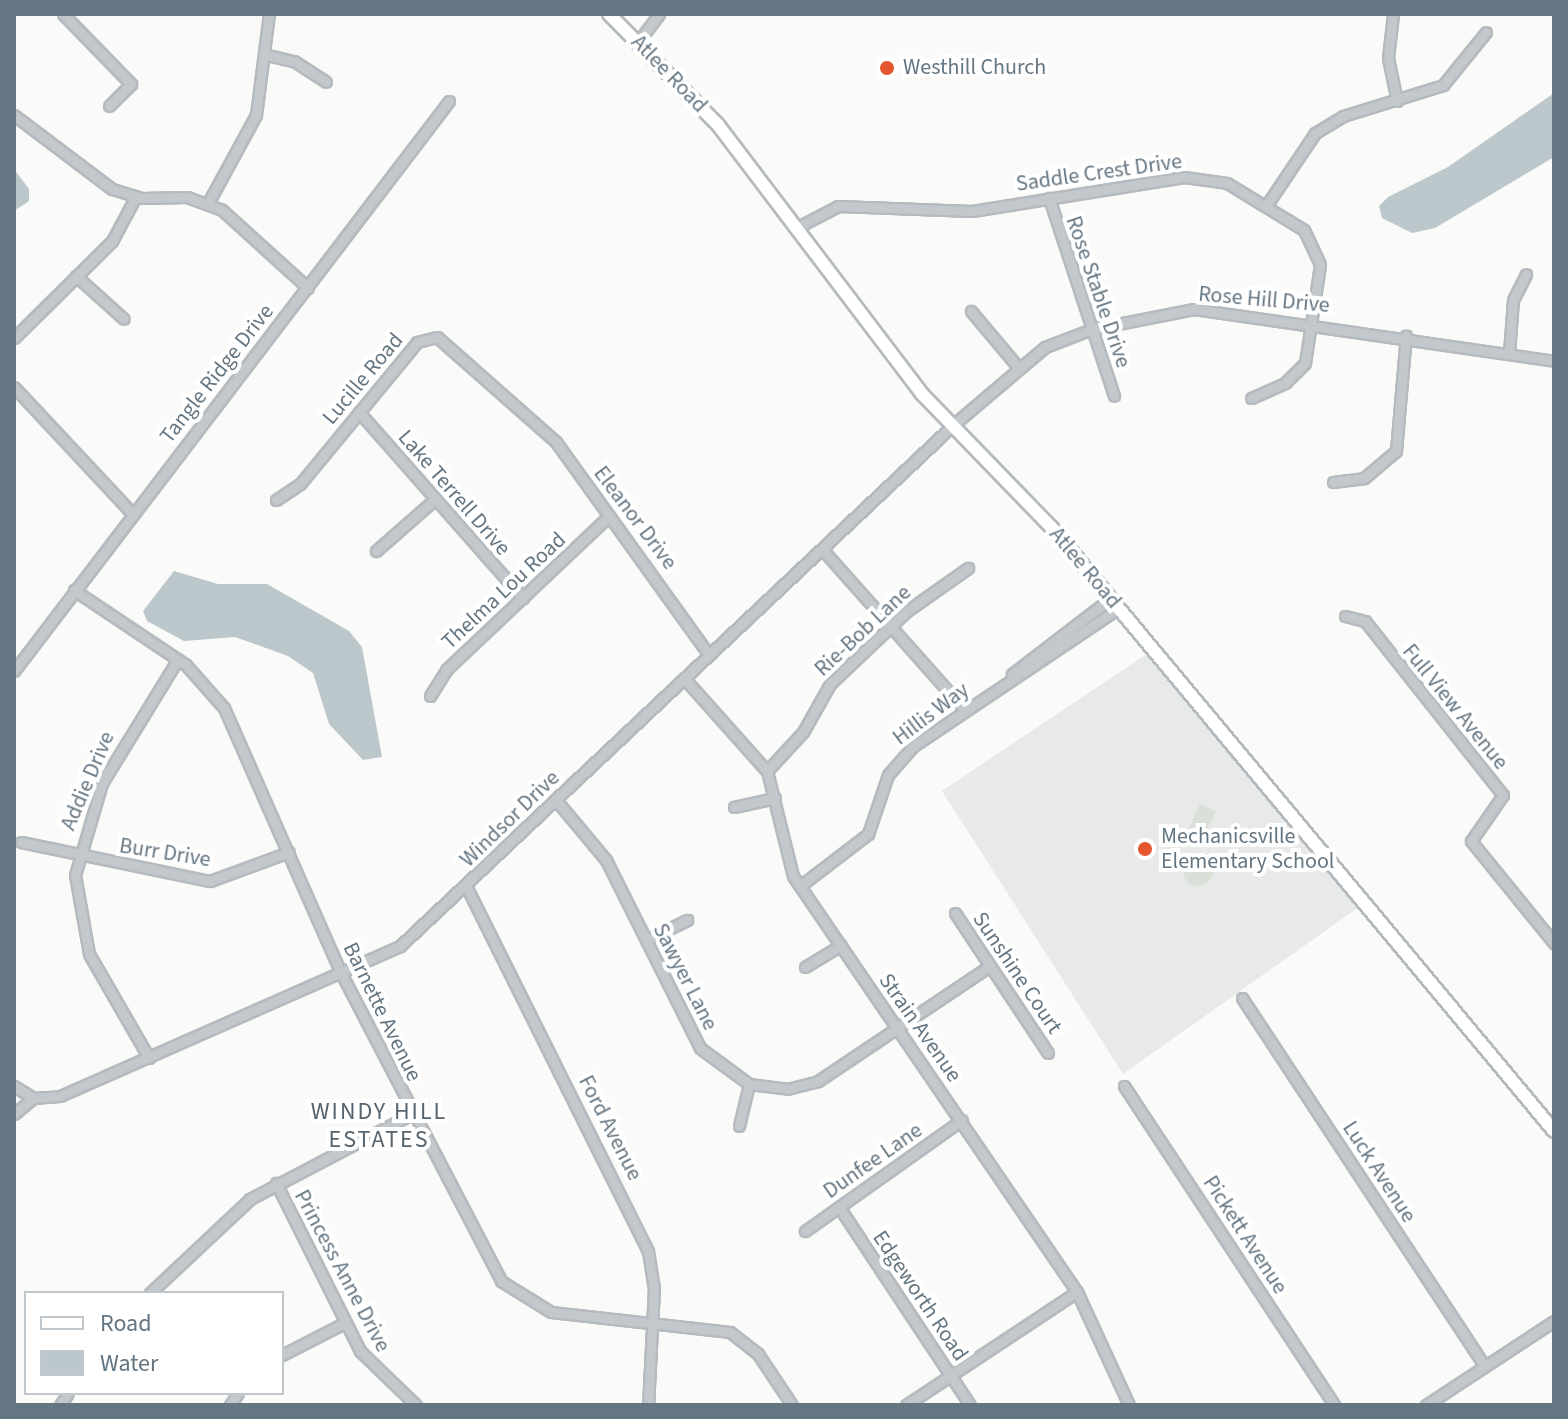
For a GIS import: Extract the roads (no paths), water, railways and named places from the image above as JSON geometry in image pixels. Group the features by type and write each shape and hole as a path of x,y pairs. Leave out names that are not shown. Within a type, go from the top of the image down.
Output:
{"main road":[{"name":"Atlee Road","path":"609,14 718,125 953,425 1115,603 1554,1131"}],"street":[{"path":"63,14 131,84 109,106"},
{"path":"208,203 256,115 267,55 269,14"},
{"path":"638,42 659,14"},
{"path":"1393,14 1388,58 1397,101"},
{"path":"1266,206 1315,133 1343,116 1397,101 1457,75 1486,32"},
{"path":"267,55 294,61 326,82"},
{"name":"Tangle Ridge Drive","path":"14,671 449,101"},
{"path":"14,115 100,182 135,198 208,203 308,288"},
{"name":"Saddle Crest Drive","path":"796,228 838,206 951,212 1184,177 1227,183 1266,206 1317,248 1314,321"},
{"path":"14,338 122,228 135,198"},
{"name":"Rose Stable Drive","path":"1049,198 1114,396"},
{"path":"1509,353 1513,300 1526,274"},
{"path":"76,276 124,319"},
{"name":"Rose Hill Drive","path":"953,425 1018,367 1092,329 1194,309 1314,321 1554,361"},
{"path":"971,311 1018,367"},
{"path":"1251,398 1296,375 1314,321"},
{"path":"1333,482 1364,478 1396,451 1406,335"},
{"name":"Lucille Road","path":"276,500 300,484 427,336 465,357 525,409"},
{"path":"14,387 132,513"},
{"name":"Eleanor Drive","path":"525,409 609,516 709,655"},
{"name":"Lake Terrell Drive","path":"359,412 523,598"},
{"name":"Windsor Drive","path":"14,1114 33,1098 60,1096 342,975 400,946 953,425"},
{"path":"376,551 435,499"},
{"name":"Thelma Lou Road","path":"430,696 447,669 609,516"},
{"path":"822,549 892,624 965,710"},
{"name":"Rie-Bob Lane","path":"767,771 803,732 826,689 892,624 968,568"},
{"name":"Barnette Avenue","path":"74,590 178,659 224,708 342,975 485,1258 512,1292 566,1315 707,1325 740,1338 792,1405"},
{"name":"Hillis Way","path":"800,886 868,834 901,757 1115,603"},
{"name":"Full View Avenue","path":"1345,616 1365,621 1503,795 1471,841 1554,943"},
{"name":"Addie Drive","path":"149,1058 83,936 78,856 114,757 178,659"},
{"name":"Strain Avenue","path":"684,678 767,771 775,798 781,848 800,886 1077,1292 1129,1405"},
{"path":"734,807 775,798"},
{"name":"Sawyer Lane","path":"556,800 596,844 700,1048 749,1084"},
{"name":"Burr Drive","path":"21,842 210,881 289,852"},
{"name":"Ford Avenue","path":"466,886 642,1233 653,1321 648,1405"},
{"name":"Sunshine Court","path":"955,913 1048,1053"},
{"path":"646,940 687,920"},
{"path":"805,967 841,945"},
{"path":"739,1126 749,1084 806,1086 990,966"},
{"name":"Luck Avenue","path":"1242,998 1485,1366"},
{"path":"14,1086 33,1098"},
{"name":"Pickett Avenue","path":"1124,1086 1334,1405"},
{"path":"152,1291 234,1211 276,1183 412,1114"},
{"name":"Dunfee Lane","path":"805,1231 962,1120"},
{"name":"Princess Anne Drive","path":"276,1183 344,1323 371,1366 416,1405"},
{"name":"Edgeworth Road","path":"839,1207 970,1405"},
{"path":"906,1405 1077,1292"},
{"path":"1430,1404 1554,1321"},
{"path":"284,1354 344,1323"}],"water":[{"path":"1554,93 1554,157 1435,228 1412,233 1382,218 1379,206 1388,197 1448,167"},
{"path":"14,169 29,189 29,201 14,211"},
{"path":"174,571 218,584 267,584 349,631 362,647 382,757 363,760 329,724 313,673 288,656 235,637 184,641 147,621 143,611"}],"place":[{"name":"Westhill Church","path":"887,68"},
{"name":"Mechanicsville Elementary School","path":"1145,849"}],"district":[{"name":"WINDY HILL ESTATES","path":"379,1126"}]}
